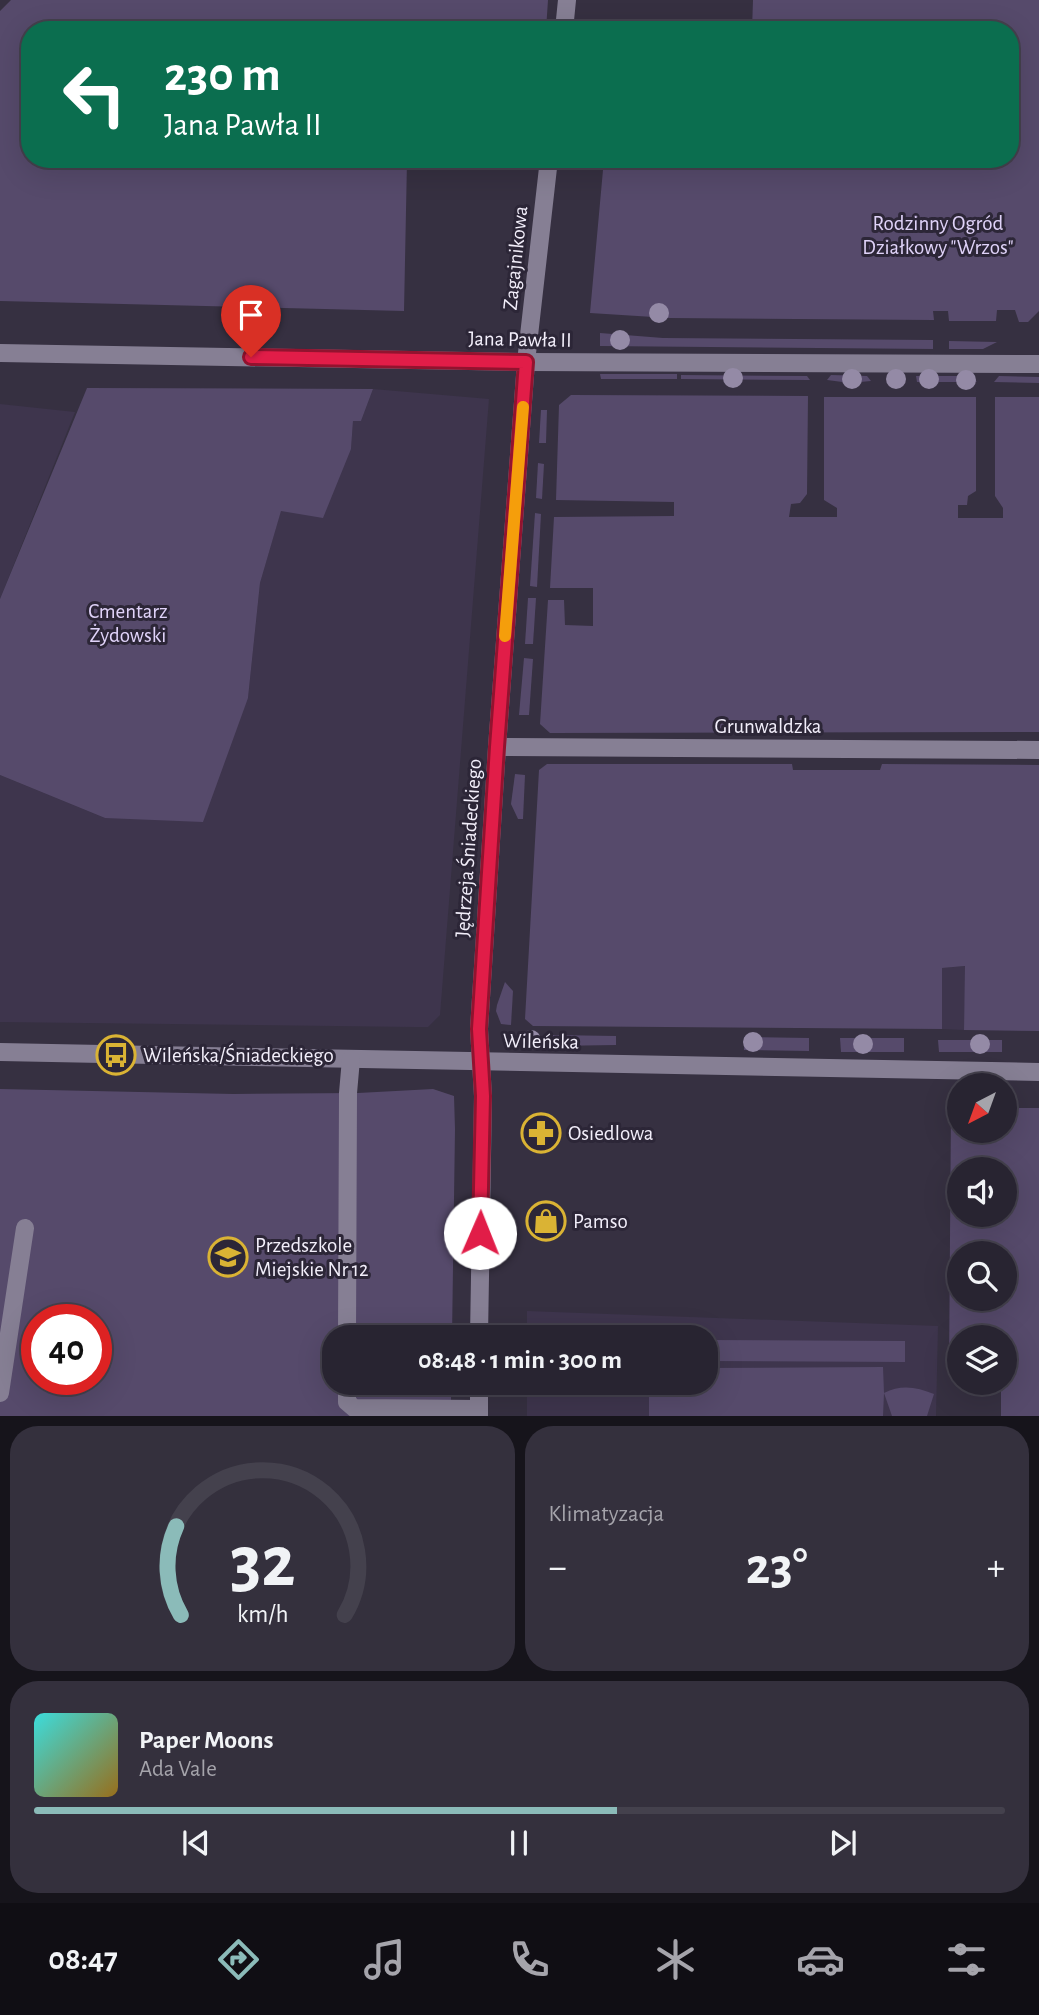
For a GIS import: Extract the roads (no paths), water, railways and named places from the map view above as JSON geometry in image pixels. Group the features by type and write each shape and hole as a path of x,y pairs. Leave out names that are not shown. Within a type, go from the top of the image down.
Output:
{"street":[{"path":"565,21 567,0"},
{"name":"Zagajnikowa","path":"526,362 548,168"},
{"name":"Jana Pawła II","path":"0,353 526,362 1039,364"},
{"name":"Jędrzeja Śniadeckiego","path":"479,1325 483,1096 479,1029 526,362"},
{"name":"Grunwaldzka","path":"497,747 1039,750"},
{"name":"Wileńska","path":"0,1052 1039,1072"},
{"path":"347,1325 348,1093 351,1059"},
{"path":"0,1393 25,1228"},
{"path":"347,1395 347,1402 355,1408 479,1413 479,1395"}],"place":[{"name":"Wileńska/Śniadeckiego","path":"116,1055"},
{"name":"Osiedlowa","path":"541,1133"},
{"name":"Pamso","path":"546,1221"},
{"name":"Przedszkole Miejskie Nr 12","path":"228,1257"}],"park label":[{"name":"Rodzinny Ogród Działkowy \"Wrzos\"","path":"938,235"},
{"name":"Cmentarz Żydowski","path":"128,623"}]}
